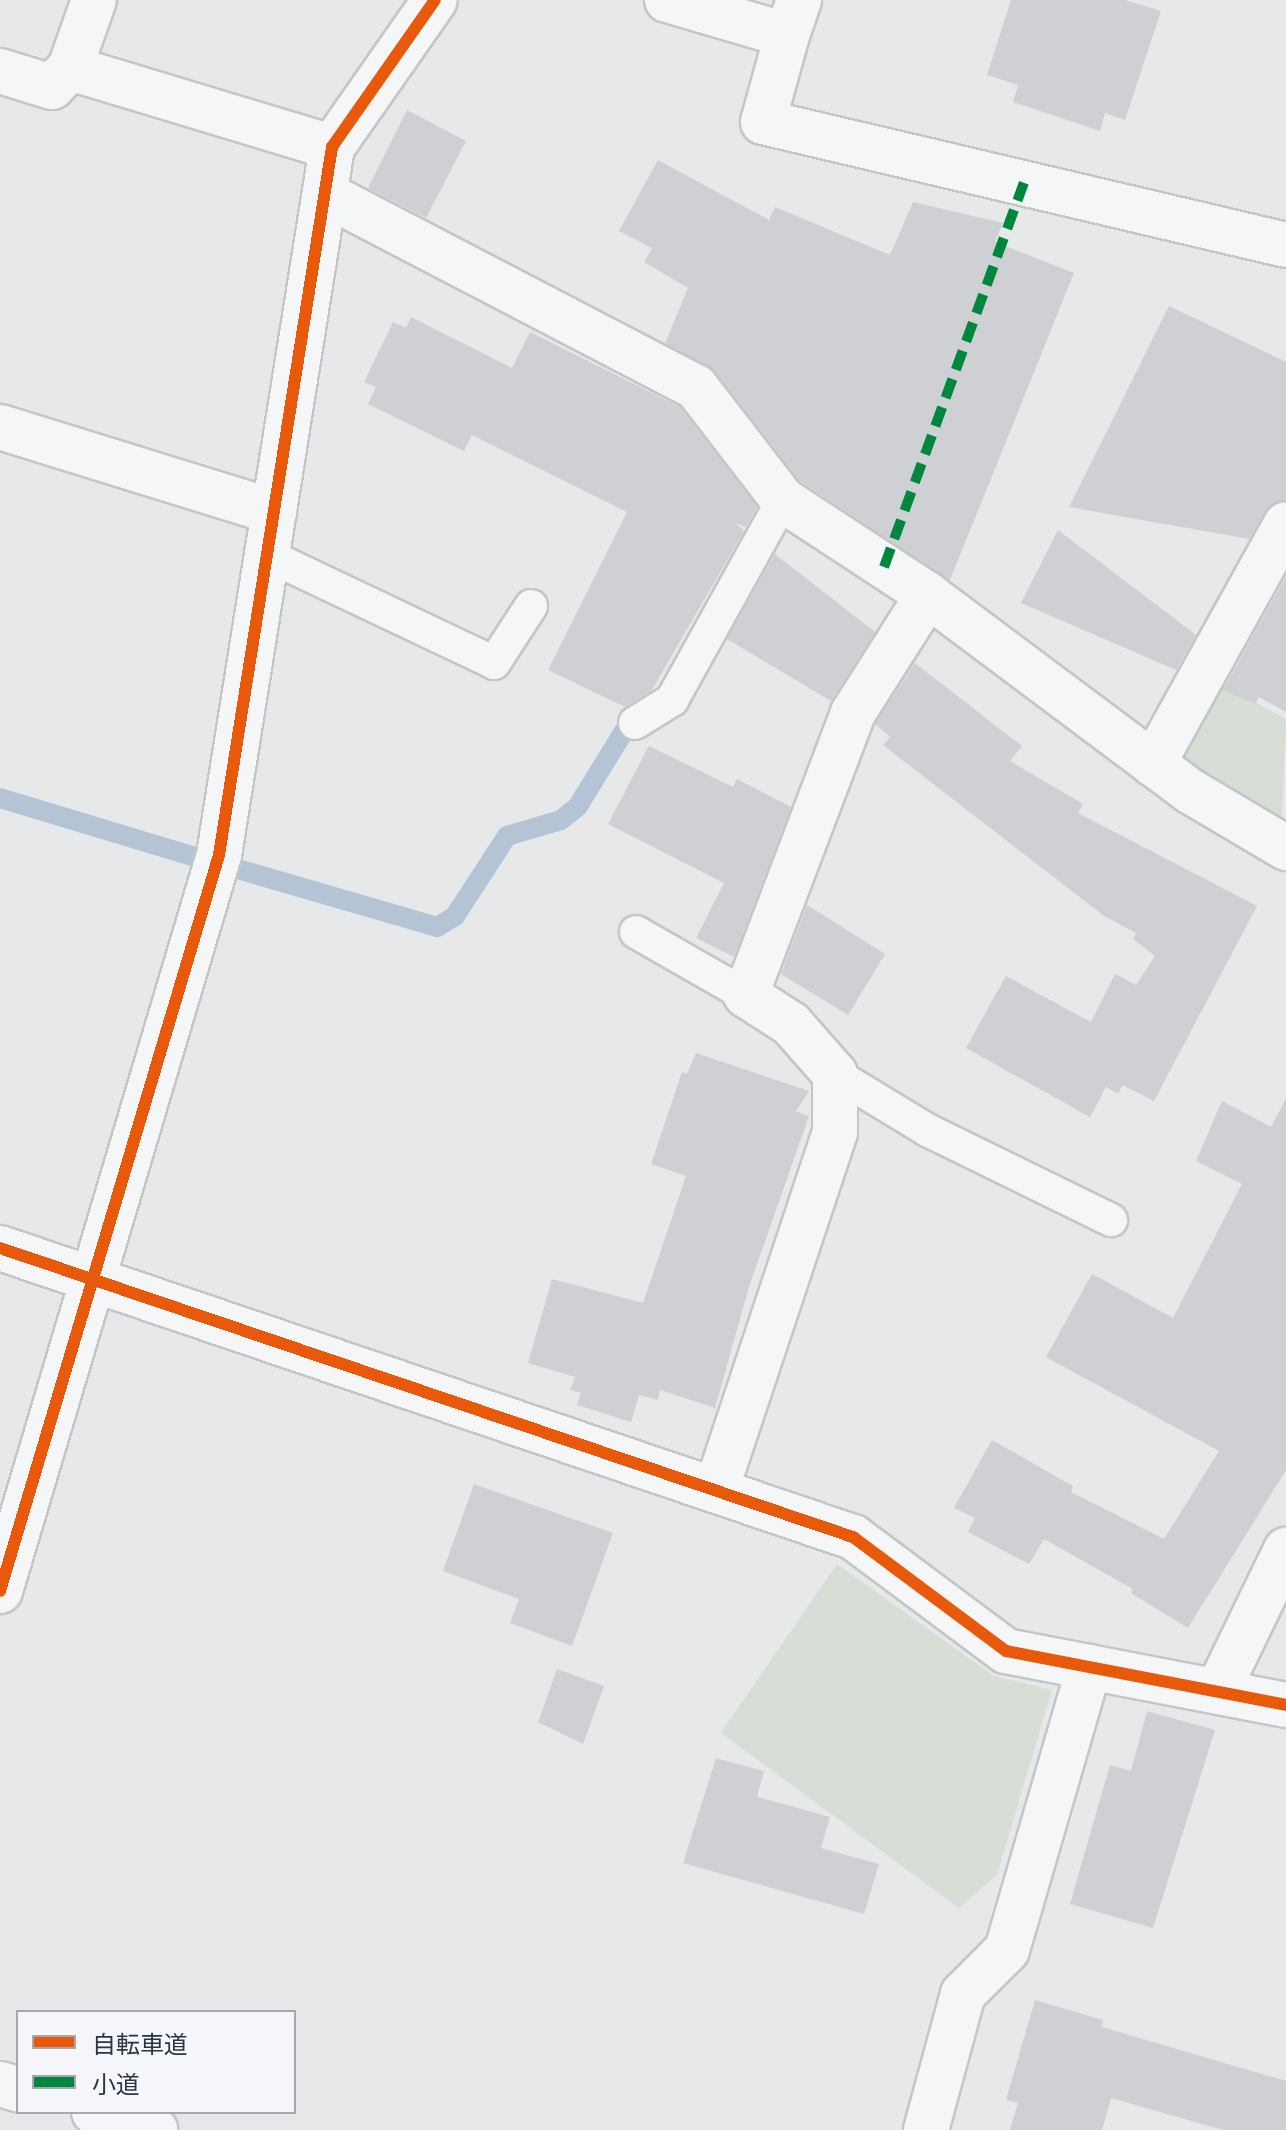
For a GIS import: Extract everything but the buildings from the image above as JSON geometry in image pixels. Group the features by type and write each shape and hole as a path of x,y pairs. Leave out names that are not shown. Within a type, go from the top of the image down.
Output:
{"street":[{"path":"0,71 52,87 70,68 94,0"},
{"path":"0,1591 219,855 332,147 435,0"},
{"path":"667,0 793,18 763,122 1286,245"},
{"path":"70,68 332,147"},
{"path":"325,194 696,387 783,500 928,595 1153,764 1286,848"},
{"path":"0,427 274,512"},
{"path":"1153,764 1286,524"},
{"path":"716,1490 835,1132 835,1074 791,1024 746,995 853,713 928,595"},
{"path":"0,1248 95,1276 853,1537 1006,1651 1286,1705"},
{"path":"1218,1690 1286,1550"},
{"path":"926,2130 963,1994 1007,1950 1089,1667"},
{"path":"101,2114 155,2130"}],"lane":[{"path":"635,723 672,700 783,500"},
{"path":"267,555 494,663 531,606"},
{"path":"636,932 746,995"},
{"path":"835,1074 927,1130 1111,1220"}],"shaded area":[{"path":"1214,680 1286,719 1282,822 1173,755"},
{"path":"837,1564 994,1676 1052,1690 997,1875 959,1908 721,1733"}],"waterway":[{"path":"241,870 437,927 455,916 507,836 561,820 578,806 626,728"},
{"path":"0,798 196,857"}],"marked path":[{"path":"884,567 1024,183"}],"cycle path":[{"path":"0,1591 219,855 332,147 435,0"},
{"path":"0,1248 853,1537 1006,1651 1286,1705"}]}
